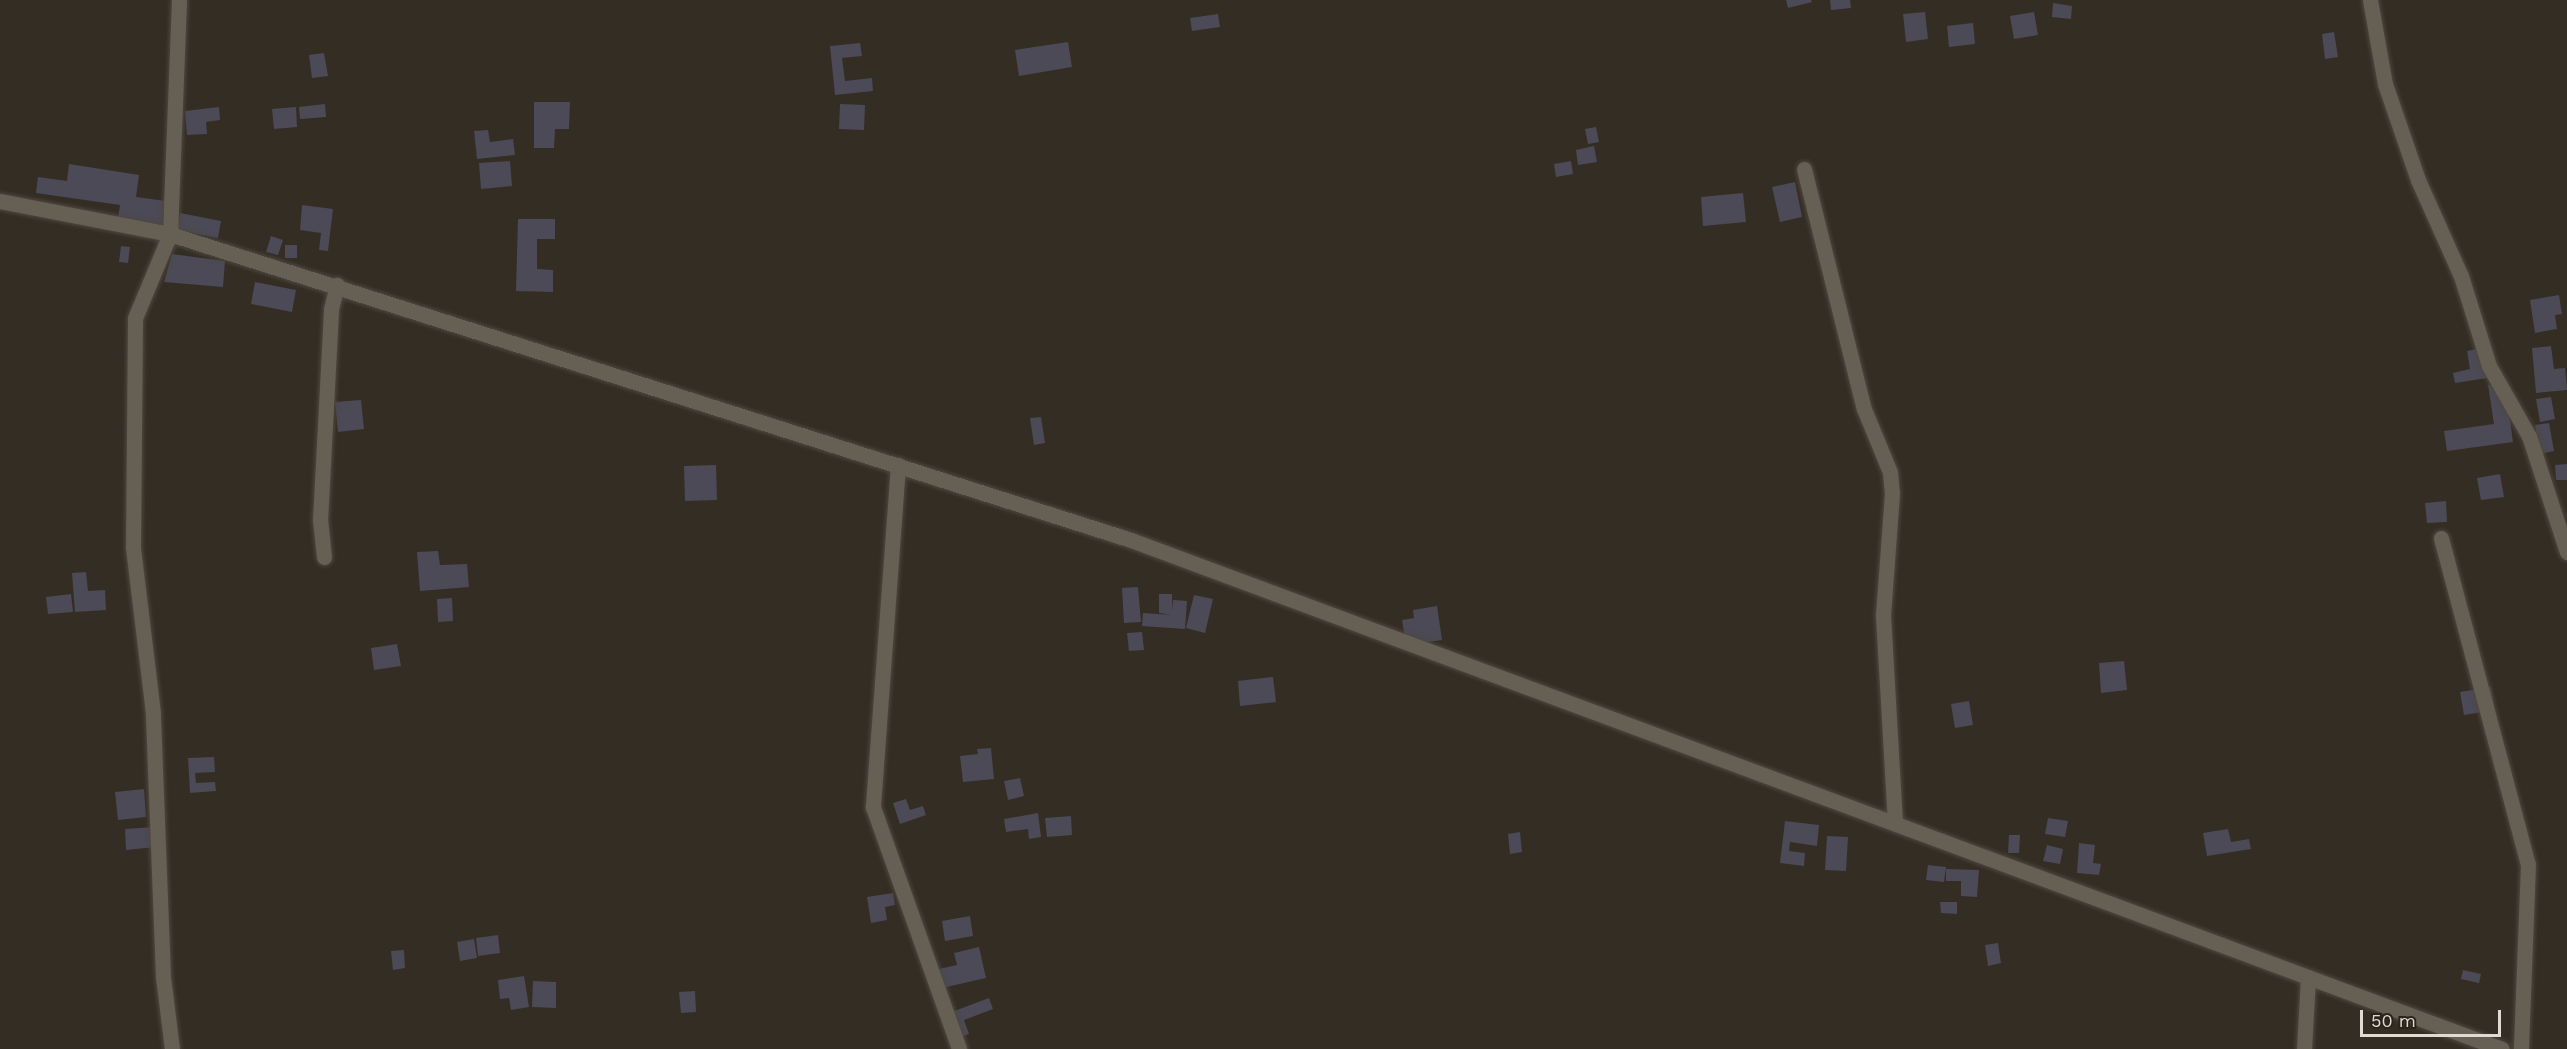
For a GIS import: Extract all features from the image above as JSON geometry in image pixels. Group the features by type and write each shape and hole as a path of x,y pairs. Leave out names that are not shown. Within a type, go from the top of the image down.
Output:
{"street":[{"path":"172,1049 163,977 153,713 133,547 135,318 170,234 178,0"},
{"path":"2370,0 2385,84 2418,180 2461,276 2488,366 2529,436 2567,552"},
{"path":"1804,169 1864,409 1890,472 1892,493 1883,615 1895,824"},
{"path":"0,201 170,234 337,285 1131,540 2502,1049"},
{"path":"324,557 320,521 331,309 337,285"},
{"path":"897,465 873,807 959,1049"},
{"path":"2441,538 2528,864 2522,1049"},
{"path":"2304,1049 2308,977"}],"building":[{"path":"1786,0 1811,0 1812,2 1788,8"},
{"path":"1830,0 1850,0 1851,8 1831,10"},
{"path":"2053,3 2072,6 2071,19 2052,17"},
{"path":"1925,12 1928,39 1906,42 1903,14"},
{"path":"2034,12 2038,35 2014,39 2010,16"},
{"path":"1218,14 1220,27 1192,31 1190,18"},
{"path":"1973,23 1975,44 1949,47 1947,26"},
{"path":"2334,32 2338,57 2325,59 2322,34"},
{"path":"1068,42 1072,67 1019,76 1015,50"},
{"path":"860,43 862,56 842,58 845,81 872,78 873,91 835,95 830,46"},
{"path":"324,53 328,76 312,78 309,55"},
{"path":"534,102 570,102 569,129 555,129 554,148 534,148"},
{"path":"325,104 326,117 300,119 299,107"},
{"path":"840,104 865,105 864,130 839,129"},
{"path":"219,107 220,120 206,122 207,134 187,135 185,111"},
{"path":"296,107 297,127 274,129 272,109"},
{"path":"1596,127 1599,142 1588,144 1585,129"},
{"path":"488,130 490,142 513,139 515,155 477,159 474,131"},
{"path":"1594,146 1597,162 1578,165 1576,150"},
{"path":"510,161 512,186 481,189 479,163"},
{"path":"1571,161 1573,174 1556,177 1554,164"},
{"path":"69,164 139,175 136,197 166,201 162,225 118,218 120,205 36,193 38,177 67,181"},
{"path":"1795,182 1802,217 1780,222 1772,187"},
{"path":"1743,193 1746,222 1703,226 1701,197"},
{"path":"302,205 333,209 328,251 319,250 321,233 300,230"},
{"path":"180,213 221,221 218,238 177,230"},
{"path":"518,219 555,219 555,239 537,239 537,269 553,270 553,292 516,291"},
{"path":"271,236 283,240 278,255 266,252"},
{"path":"285,245 297,245 297,258 285,258"},
{"path":"121,246 130,247 128,263 119,262"},
{"path":"172,254 225,261 223,287 164,282"},
{"path":"255,282 296,290 292,312 251,304"},
{"path":"2559,295 2562,314 2555,315 2557,329 2535,333 2530,300"},
{"path":"2551,346 2554,369 2565,368 2567,390 2536,393 2532,348"},
{"path":"2482,348 2487,378 2455,383 2453,373 2470,369 2467,351"},
{"path":"2505,382 2513,442 2447,451 2444,431 2494,424 2488,385"},
{"path":"2551,397 2555,419 2540,422 2536,399"},
{"path":"361,400 364,429 338,432 335,402"},
{"path":"1041,417 1045,443 1034,445 1030,418"},
{"path":"2549,423 2554,451 2540,454 2535,425"},
{"path":"2567,464 2567,480 2556,480 2555,465"},
{"path":"716,465 717,500 685,501 684,466"},
{"path":"2500,474 2504,497 2481,500 2477,478"},
{"path":"2446,501 2447,522 2427,523 2425,503"},
{"path":"438,551 440,565 467,564 469,587 420,591 417,552"},
{"path":"86,572 88,591 105,590 106,610 75,612 72,573"},
{"path":"1138,587 1141,622 1124,623 1122,588"},
{"path":"71,594 73,612 48,614 46,597"},
{"path":"1159,594 1172,594 1172,611 1173,600 1187,601 1185,629 1142,626 1143,613 1172,615 1159,613"},
{"path":"1194,595 1213,599 1205,633 1186,628"},
{"path":"452,598 453,621 438,622 437,599"},
{"path":"1437,606 1442,640 1406,645 1402,620 1414,618 1413,610"},
{"path":"1142,632 1144,650 1129,651 1127,633"},
{"path":"397,644 401,666 374,670 371,648"},
{"path":"2124,661 2127,690 2101,693 2099,663"},
{"path":"1273,677 1276,702 1240,706 1238,681"},
{"path":"2491,687 2495,710 2464,715 2460,692"},
{"path":"1969,701 1973,725 1955,728 1951,704"},
{"path":"991,748 994,779 963,782 960,756 978,754 977,749"},
{"path":"214,757 215,772 195,773 196,783 215,782 216,791 190,793 188,758"},
{"path":"1020,778 1024,796 1008,800 1004,781"},
{"path":"144,789 146,817 118,820 115,792"},
{"path":"906,799 910,810 923,806 926,815 900,824 893,803"},
{"path":"1038,813 1041,837 1029,839 1028,829 1006,832 1004,819"},
{"path":"1071,816 1072,835 1047,837 1045,818"},
{"path":"2048,818 2068,821 2065,837 2045,834"},
{"path":"1785,821 1819,825 1817,846 1790,842 1789,851 1805,853 1804,866 1780,863"},
{"path":"154,827 156,847 126,850 125,829"},
{"path":"2228,829 2231,842 2249,839 2251,849 2207,856 2203,833"},
{"path":"1520,832 1522,852 1510,854 1508,834"},
{"path":"2009,835 2020,835 2019,853 2008,853"},
{"path":"1827,836 1848,837 1846,871 1825,870"},
{"path":"2079,843 2095,845 2093,863 2101,864 2099,875 2077,873"},
{"path":"2047,845 2063,849 2060,864 2043,861"},
{"path":"1928,865 1946,867 1944,882 1926,880"},
{"path":"1946,869 1979,870 1977,897 1961,896 1961,881 1946,881"},
{"path":"893,893 895,905 885,907 887,920 871,923 867,897"},
{"path":"1940,902 1957,902 1957,914 1941,913"},
{"path":"970,916 973,936 945,941 942,921"},
{"path":"498,935 500,953 478,956 476,938"},
{"path":"474,939 477,958 460,961 457,942"},
{"path":"1998,943 2001,963 1988,966 1985,945"},
{"path":"979,947 986,978 942,988 939,969 957,965 954,953"},
{"path":"404,950 405,968 393,970 391,951"},
{"path":"2463,970 2481,974 2479,983 2461,979"},
{"path":"524,976 529,1007 511,1010 509,998 500,999 498,980"},
{"path":"533,981 556,982 556,1008 532,1007"},
{"path":"695,991 696,1012 681,1013 679,992"},
{"path":"989,998 993,1009 964,1020 969,1034 958,1038 949,1013"}]}
